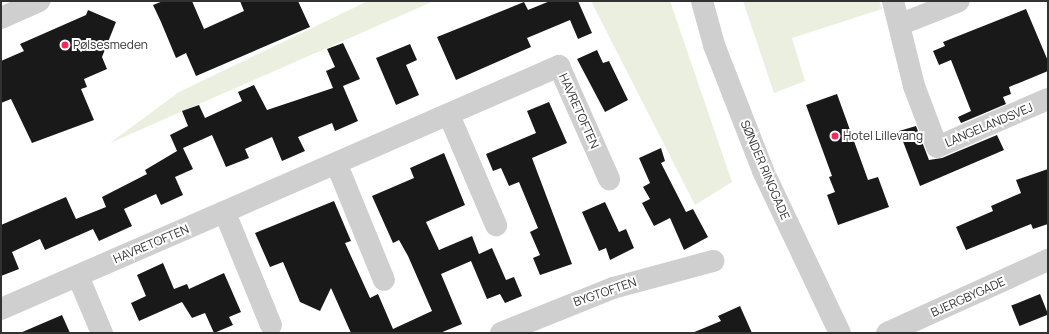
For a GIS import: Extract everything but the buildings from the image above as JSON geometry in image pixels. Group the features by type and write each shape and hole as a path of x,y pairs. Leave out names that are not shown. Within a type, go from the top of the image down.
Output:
{"street":[{"path":"1,18 39,1"},
{"name":"SØNDER RINGGADE","path":"702,1 714,45 763,171 840,333"},
{"path":"893,1 901,24 959,1"},
{"name":"LANGELANDSVEJ","path":"901,24 912,80 937,147 1048,99"},
{"name":"HAVRETOFTEN","path":"1,310 337,165 559,66 609,179"},
{"path":"449,115 496,225"},
{"path":"337,165 384,280"},
{"path":"225,213 271,325"},
{"name":"BJERGBYGADE","path":"887,333 1048,260"},
{"name":"BYGTOFTEN","path":"501,333 613,288 713,261"},
{"path":"78,276 102,333"}],"green space":[{"path":"368,1 434,1 110,143 179,92"},
{"path":"591,1 670,1 732,182 695,205"},
{"path":"743,1 879,1 882,9 792,38 805,81 774,93"}],"place":[{"name":"Pølsesmeden","path":"65,45"},
{"name":"Hotel Lillevang","path":"835,136"}]}
